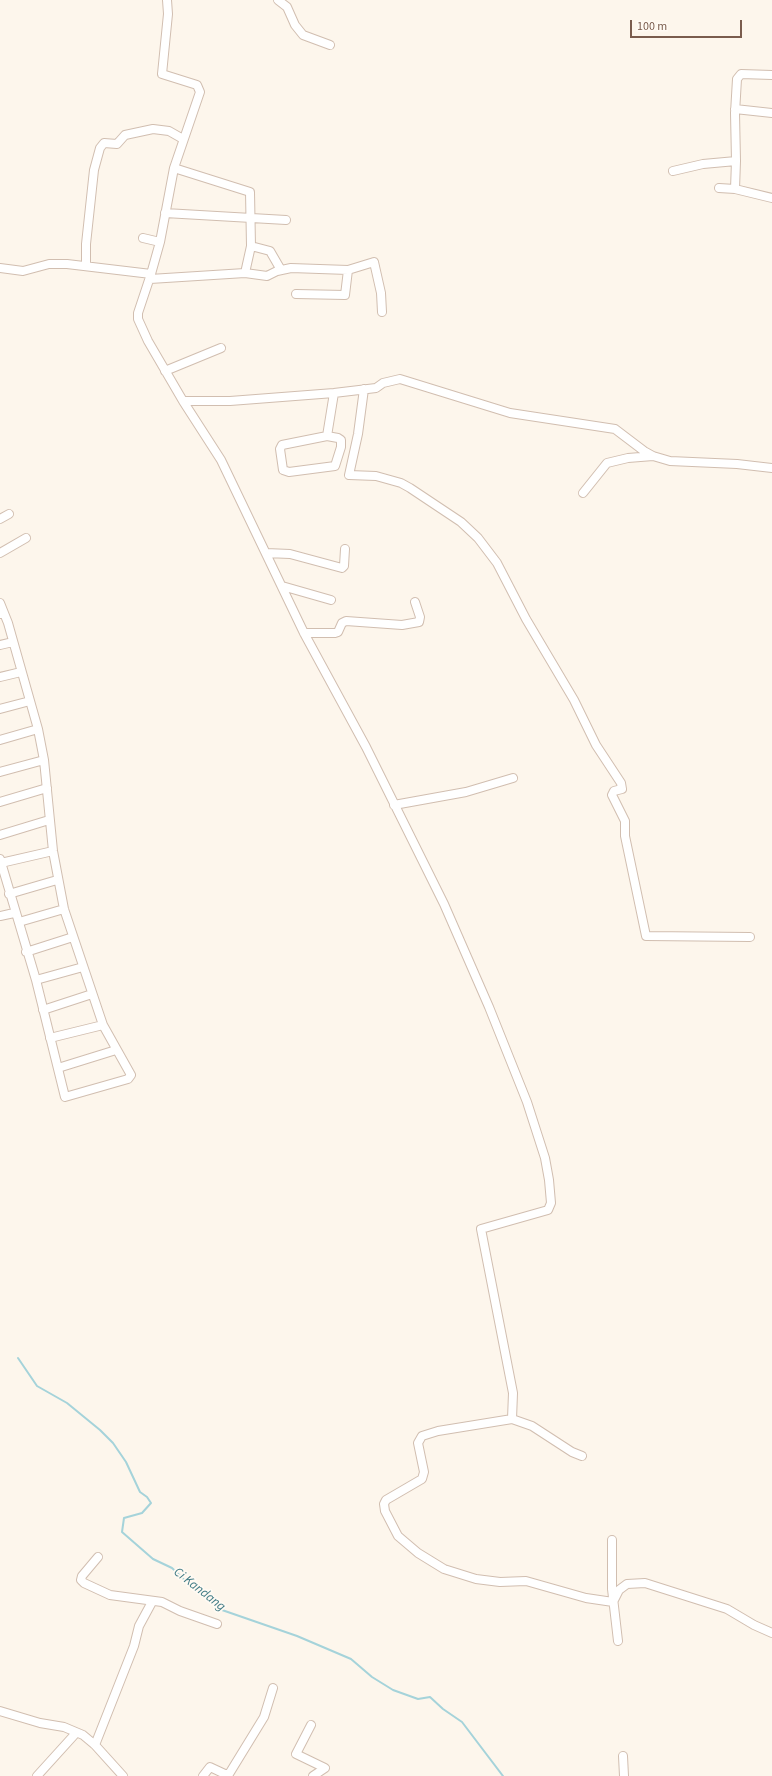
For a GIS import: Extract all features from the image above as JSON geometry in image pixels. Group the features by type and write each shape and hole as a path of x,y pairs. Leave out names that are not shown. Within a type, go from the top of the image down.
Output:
{"street":[{"path":"167,0 168,14 162,74 197,85 200,89 174,168 160,242 138,313 138,319 148,341 165,371 221,460 304,633 363,740 444,904 490,1007 527,1102 549,1178 552,1197 548,1210 481,1229 512,1387 512,1419"},
{"path":"278,0 287,4 295,25 303,35 330,45"},
{"path":"735,188 735,110 738,75 772,74"},
{"path":"735,110 772,113"},
{"path":"86,266 88,227 94,170 100,148 104,143 117,144 125,135 153,129 169,131 183,139"},
{"path":"673,171 703,164 736,161"},
{"path":"174,168 250,192 251,246 244,273"},
{"path":"718,188 735,188 772,198"},
{"path":"165,213 286,220"},
{"path":"143,238 160,242"},
{"path":"251,246 270,252 281,270"},
{"path":"0,268 22,271 49,264 67,264 150,277 244,273 267,276 281,270 291,268 348,270 374,262 381,293 382,312"},
{"path":"296,294 345,295 348,270"},
{"path":"165,371 222,348"},
{"path":"183,401 230,401 334,393 376,388 393,379 408,380 510,413 615,429 621,432 636,446 653,456 674,462 737,464 772,468"},
{"path":"364,389 358,434 349,475 376,476 401,483 410,488 461,522 478,538 497,563 526,619 574,700 596,745 621,783 622,789 614,791 612,795 626,821 625,836 646,936 750,937"},
{"path":"327,436 334,393"},
{"path":"327,436 341,440 341,447 336,466 289,472 283,470 280,449 282,445 327,436"},
{"path":"583,492 607,463 628,458 653,456"},
{"path":"0,519 9,514"},
{"path":"0,553 26,538"},
{"path":"266,553 290,554 342,568 344,566 345,549"},
{"path":"282,586 331,600"},
{"path":"304,633 336,633 338,632 342,623 346,621 402,625 419,622 420,617 415,602"},
{"path":"0,603 2,614 13,642 38,728 44,760 53,850 64,909 103,1025 130,1075 128,1079 65,1096 42,1010 36,980 26,952 19,922 14,912 0,861 53,850"},
{"path":"0,646 13,642"},
{"path":"0,677 21,672"},
{"path":"0,709 30,701"},
{"path":"0,740 38,728"},
{"path":"0,772 44,760"},
{"path":"394,805 466,792 513,778"},
{"path":"0,802 47,788"},
{"path":"0,835 49,820"},
{"path":"9,894 58,880"},
{"path":"19,922 64,909"},
{"path":"0,916 14,912"},
{"path":"26,952 73,937"},
{"path":"36,980 83,967"},
{"path":"42,1010 92,994"},
{"path":"50,1038 103,1025"},
{"path":"58,1068 116,1050"},
{"path":"582,1456 572,1452 538,1429 512,1419 493,1420 438,1431 422,1436 418,1443 423,1476 418,1482 386,1500 384,1504 386,1516 398,1536 407,1545 444,1569 476,1579 500,1582 526,1581 586,1598 613,1602"},
{"path":"612,1540 613,1602 618,1642"},
{"path":"98,1556 82,1576 81,1580 84,1583 104,1594 152,1602 162,1602 180,1611 217,1624"},
{"path":"613,1602 619,1590 627,1584 645,1583 727,1609 754,1625 772,1633"},
{"path":"95,1745 134,1646 139,1626 152,1602"},
{"path":"203,1776 210,1767 225,1774 229,1774 264,1717 273,1688"},
{"path":"0,1711 40,1723 64,1727 76,1732 95,1745 124,1776"},
{"path":"311,1725 296,1754 325,1768 313,1776"},
{"path":"37,1776 76,1732"},
{"path":"622,1756 624,1776"}],"waterway":[{"name":"Ci Kandang","path":"18,1358 37,1386 67,1403 100,1430 113,1443 126,1462 140,1492 147,1497 151,1503 142,1513 124,1518 122,1532 153,1559 172,1568 191,1586 222,1610 297,1636 351,1659 372,1677 393,1690 418,1699 430,1697 443,1709 462,1722 503,1776"}]}
